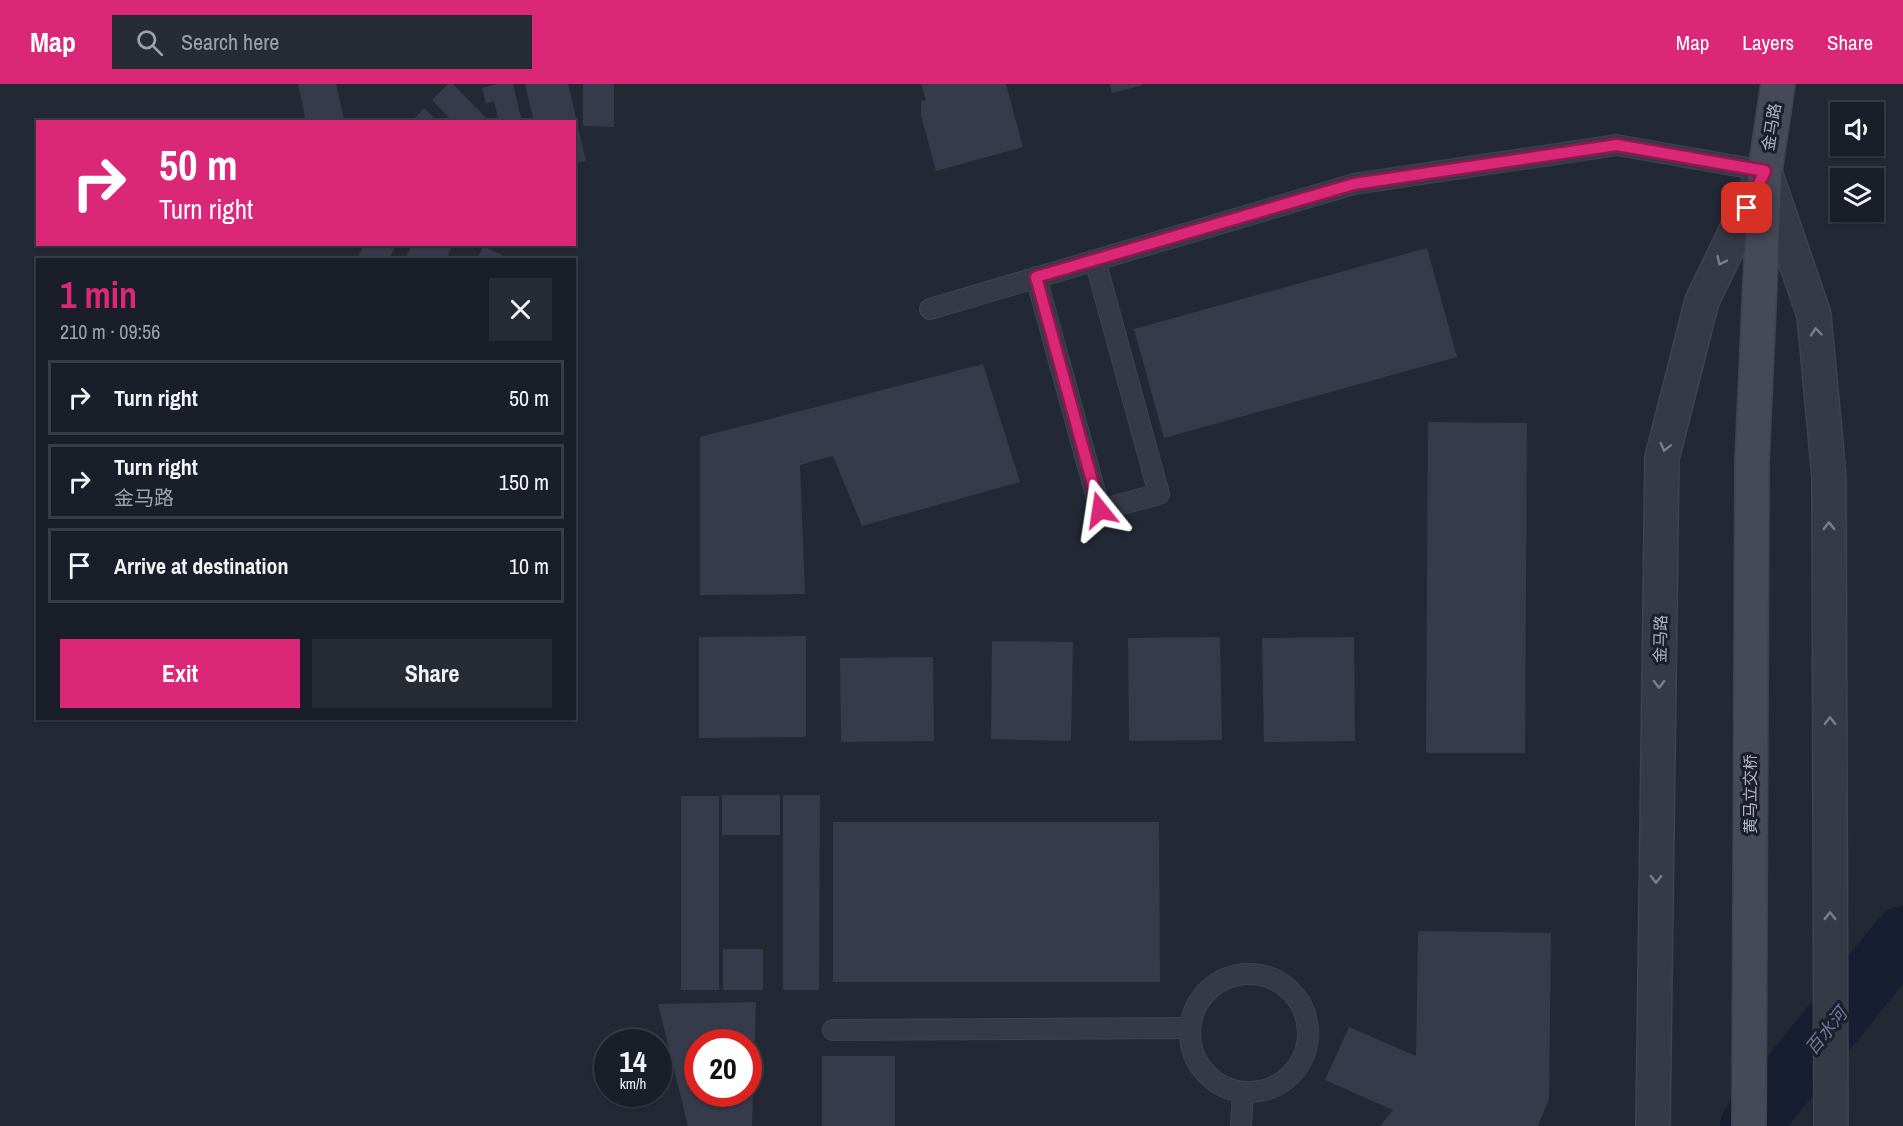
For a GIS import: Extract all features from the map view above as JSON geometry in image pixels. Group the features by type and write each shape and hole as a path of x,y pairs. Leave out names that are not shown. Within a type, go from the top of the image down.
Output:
{"main road":[{"name":"金马路","path":"1752,462 1765,171 1778,84"},
{"name":"黄马立交桥","path":"1749,1126 1752,462"}],"street":[{"name":"金马路","path":"1765,171 1814,315 1829,477 1831,1126"},
{"name":"金马路","path":"1653,1126 1662,458 1702,301 1765,171"}],"lane":[{"path":"930,309 1354,184 1617,145 1765,171"},
{"path":"1036,277 1100,510 1159,494 1095,260"},
{"path":"1245,974 1262,975 1278,981 1301,1005 1307,1021 1308,1038 1304,1054 1296,1069 1284,1081 1269,1089 1243,1092 1220,1085 1207,1075 1197,1061 1191,1045 1190,1028 1193,1012 1202,997 1214,985 1229,977 1245,974"},
{"path":"833,1029 1190,1028"},
{"path":"1241,1126 1243,1092"}],"building":[{"path":"298,84 336,84 344,120 306,120"},
{"path":"448,84 453,84 488,120 451,120 432,100"},
{"path":"498,84 513,84 522,120 499,120 494,101 486,104 482,88"},
{"path":"525,84 568,84 586,161 576,163 576,120 534,120"},
{"path":"583,84 614,84 614,127 583,126"},
{"path":"921,84 1006,84 1023,147 936,171 921,116 921,101 926,100"},
{"path":"1110,84 1143,84 1143,85 1112,93"},
{"path":"424,108 436,120 413,120"},
{"path":"363,246 395,246 390,258 358,258"},
{"path":"411,246 452,246 447,258 406,258"},
{"path":"483,246 508,258 478,258"},
{"path":"1427,248 1457,357 1164,438 1134,329"},
{"path":"983,364 1020,482 862,526 833,456 800,465 805,594 700,595 700,437"},
{"path":"1428,422 1527,423 1525,753 1426,753"},
{"path":"806,636 806,737 699,738 699,637"},
{"path":"1220,637 1222,740 1129,741 1128,638"},
{"path":"1354,637 1355,741 1264,742 1262,638"},
{"path":"992,641 1073,642 1071,741 991,739"},
{"path":"933,657 934,741 841,742 840,658"},
{"path":"722,795 780,795 780,835 722,835"},
{"path":"783,795 820,795 819,990 783,990"},
{"path":"681,796 719,796 719,990 681,990"},
{"path":"833,822 1159,822 1160,982 833,982"},
{"path":"1418,931 1551,933 1549,1099 1538,1126 1380,1126 1393,1110 1325,1080 1349,1027 1416,1056"},
{"path":"723,949 763,949 763,990 723,990"},
{"path":"756,1002 755,1029 684,1029 684,1107 753,1107 752,1126 688,1126 672,1061 672,1029 664,1029 658,1004"},
{"path":"822,1056 895,1056 895,1126 822,1126"}],"waterway":[{"name":"百水河","path":"1750,1126 1903,936"}],"route":[{"path":"1100,510 1036,277 1354,184 1617,145 1765,171 1747,208"}]}
